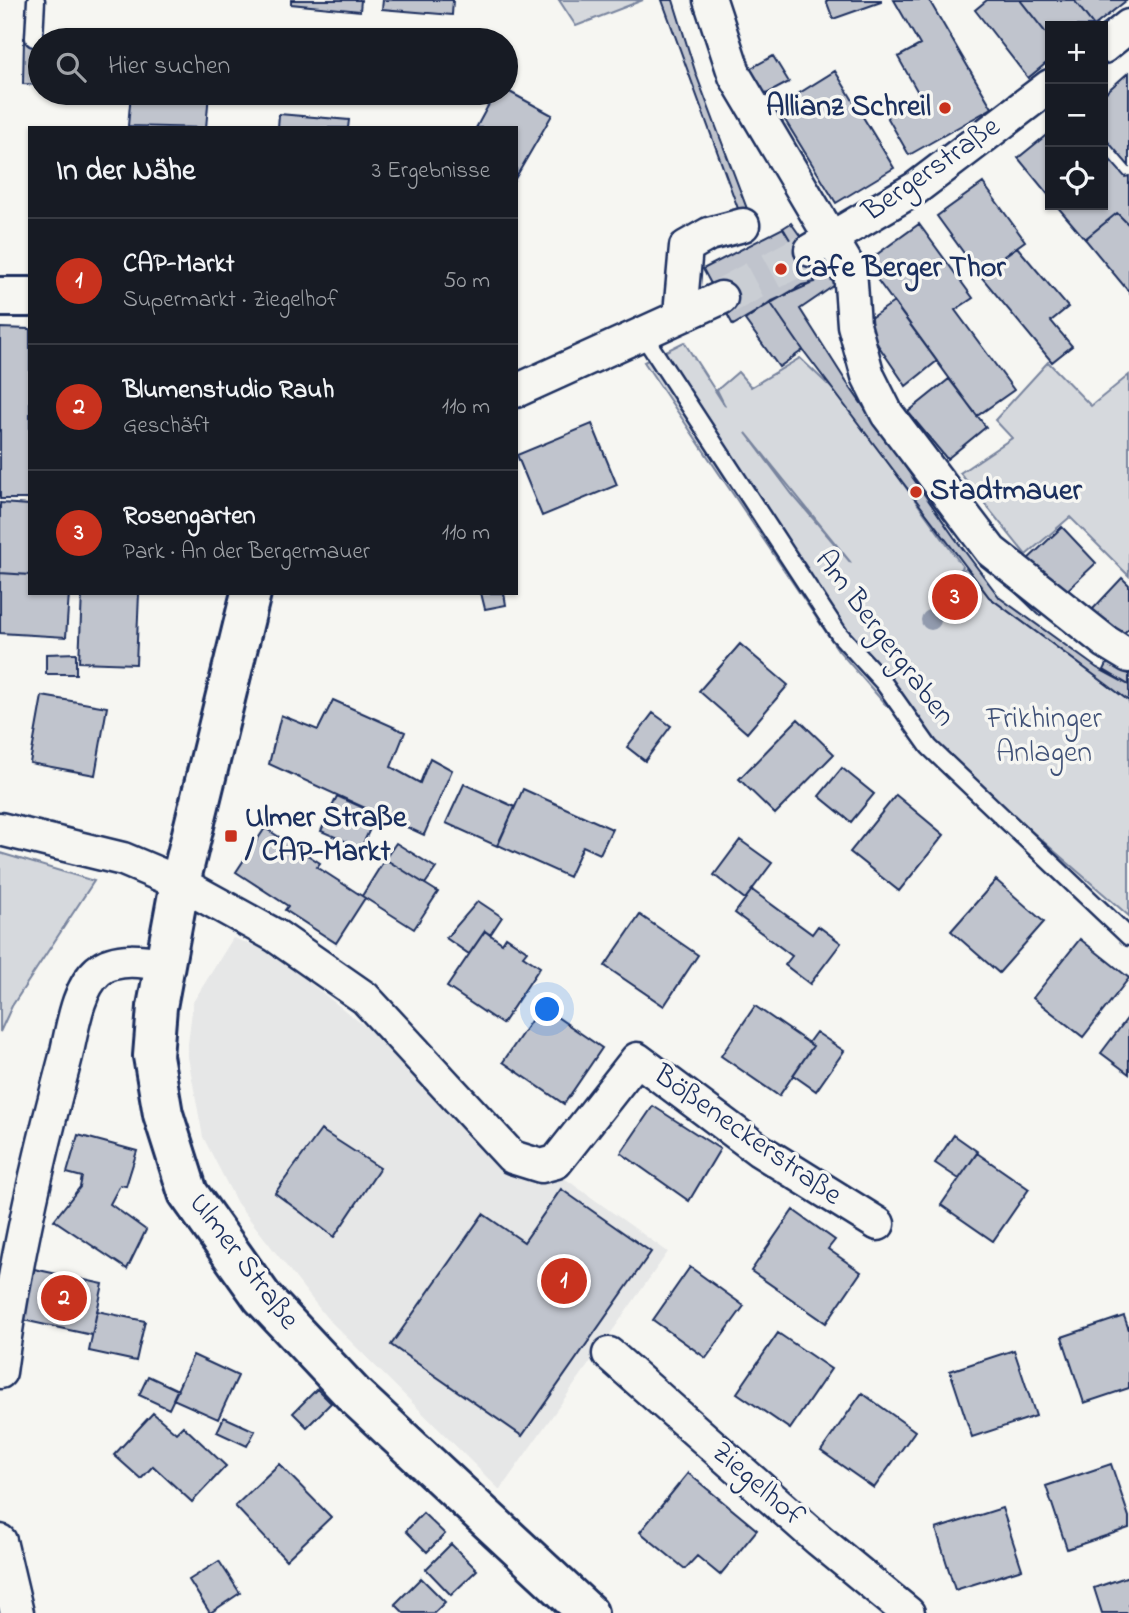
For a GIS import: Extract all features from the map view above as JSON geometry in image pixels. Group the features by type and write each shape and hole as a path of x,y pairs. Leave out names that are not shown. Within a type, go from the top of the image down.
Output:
{"street":[{"path":"710,0 735,76 822,244 850,270 854,325 868,376 887,414 991,551 1105,642 1129,656"},
{"path":"1108,43 1129,26"},
{"name":"Bergerstraße","path":"822,244 916,188 1045,90"},
{"path":"680,314 686,247 709,234 743,225"},
{"path":"0,297 28,297"},
{"path":"518,390 643,335 680,314 721,298"},
{"name":"Ulmer Straße","path":"251,595 180,883 157,1007 153,1056 163,1114 188,1193 262,1297 354,1395 588,1613"},
{"path":"0,829 123,859 180,883"},
{"name":"Bößeneckerstraße","path":"180,883 276,936 365,998 512,1157 541,1166 556,1161 637,1059 759,1150 878,1224"},
{"path":"0,1372 15,1264 45,1133 84,991 99,971 121,962 141,961 165,965"},
{"name":"Ziegelhof","path":"609,1354 819,1540 908,1613"},
{"path":"0,1541 17,1613"}],"lane":[{"path":"35,28 36,0"},
{"name":"Am Bergergraben","path":"643,335 839,634 883,682 929,747 1129,937"}],"shaded area":[{"path":"233,938 268,950 376,1035 483,1152 531,1182 560,1175 668,1252 500,1490 326,1317 237,1203 203,1137 187,1052 193,1002"}],"green space":[{"path":"559,0 643,0 576,26"},
{"name":"Frikhinger Anlagen","path":"684,342 725,406 717,390 738,372 751,387 800,358 841,397 963,567 957,574 966,568 989,597 1129,701 1129,916 884,703 838,650 644,362","holes":["746,433 851,563 792,494"]},
{"path":"1048,362 1091,406 1129,375 1129,576 1070,517 1026,555 960,473 1012,438 995,420"},
{"path":"0,853 94,881 12,1006 0,1032"}],"building":[{"path":"291,0 361,0 360,11 291,4"},
{"path":"383,0 453,0 452,15 382,9"},
{"path":"662,0 673,0 696,74 752,222 744,225"},
{"path":"826,0 881,0 881,2 833,19"},
{"path":"894,0 929,0 992,108 909,155 886,115 920,96 898,57 920,45"},
{"path":"987,0 1020,0 1045,32 1045,64 1028,78 975,10"},
{"path":"1020,0 1074,0 1090,21 1045,21 1045,32"},
{"path":"1074,0 1127,0 1100,21 1090,21"},
{"path":"24,38 28,38 28,84 23,84"},
{"path":"773,56 789,82 761,97 746,71"},
{"path":"835,71 894,168 836,203 777,107"},
{"path":"1129,72 1129,166 1108,142 1108,91"},
{"path":"518,97 552,115 518,174 518,126 477,126 488,105 518,105"},
{"path":"130,105 208,105 206,126 128,126"},
{"path":"279,114 349,120 348,126 278,126"},
{"path":"1045,136 1045,191 1018,158"},
{"path":"1108,158 1125,177 1129,176 1129,225 1117,213 1085,239 1060,210 1108,210"},
{"path":"983,183 1025,241 979,274 937,216"},
{"path":"1117,213 1129,225 1129,292 1085,239"},
{"name":"Stadtmauer","path":"791,223 835,285 800,309 847,383 954,537 1000,598 1097,668 1129,685 1129,701 989,597 803,350 770,302 815,282 783,228"},
{"path":"919,224 973,298 955,310 1014,390 977,416 865,263"},
{"path":"783,228 815,282 802,285 733,325 703,269"},
{"path":"1017,247 1068,307 1051,321 1072,346 1052,362 979,274"},
{"path":"770,302 803,350 779,367 745,320"},
{"path":"894,302 937,361 906,386 863,323"},
{"path":"0,328 28,329 28,499 0,499"},
{"path":"949,379 986,427 947,459 908,412"},
{"path":"592,424 617,485 542,516 518,455"},
{"path":"0,503 28,505 28,575 0,573"},
{"path":"1062,527 1096,563 1060,597 1026,561"},
{"path":"0,573 28,575 28,595 69,595 66,637 0,633"},
{"path":"1122,578 1129,585 1129,628 1120,637 1092,610"},
{"path":"1018,581 1046,608 1040,616 1012,589"},
{"path":"82,595 139,595 136,664 79,662"},
{"path":"482,595 504,595 506,605 485,609"},
{"path":"740,644 788,685 747,733 699,691"},
{"path":"1113,652 1129,662 1129,685 1104,670"},
{"path":"76,653 76,674 46,674 46,654"},
{"path":"42,696 107,707 95,775 30,763"},
{"path":"333,700 405,732 391,767 420,783 430,758 452,770 424,835 269,764 281,715 318,730"},
{"path":"653,713 671,726 645,761 627,747"},
{"path":"798,719 834,754 775,814 739,779"},
{"path":"842,768 874,794 851,822 819,796"},
{"path":"464,784 515,807 497,846 446,823"},
{"path":"523,789 612,829 600,854 583,846 569,877 498,845"},
{"path":"896,795 944,835 899,891 850,852"},
{"path":"337,796 377,814 361,848 321,831"},
{"path":"265,828 320,863 317,867 365,898 336,943 285,910 288,906 236,872"},
{"path":"740,840 772,863 745,899 714,875"},
{"path":"396,843 436,868 425,884 385,859"},
{"path":"385,859 438,892 414,929 362,896"},
{"path":"996,880 1044,922 999,973 951,931"},
{"path":"752,890 812,934 818,926 841,943 810,984 785,965 792,956 735,913"},
{"path":"478,901 502,917 490,935 485,931 469,954 446,938"},
{"path":"640,915 698,955 664,1006 605,966"},
{"path":"485,931 502,943 506,937 527,951 523,956 540,967 502,1024 447,987"},
{"path":"1080,939 1129,978 1083,1037 1033,998"},
{"path":"541,1006 602,1048 564,1104 503,1062"},
{"path":"755,1006 813,1046 779,1096 721,1056"},
{"path":"1129,1016 1129,1074 1101,1053"},
{"path":"816,1032 844,1051 816,1091 793,1075 813,1046 808,1043"},
{"path":"653,1106 720,1149 689,1201 621,1153"},
{"path":"321,1130 380,1168 334,1237 275,1193"},
{"path":"78,1135 137,1151 126,1186 120,1185 110,1204 146,1230 127,1269 54,1220 80,1187 82,1177 67,1173"},
{"path":"954,1135 978,1152 959,1179 935,1163"},
{"path":"977,1153 1029,1189 993,1241 941,1205"},
{"path":"561,1189 651,1252 522,1436 391,1345 483,1214 524,1242"},
{"path":"793,1210 835,1240 828,1249 861,1272 826,1323 751,1271"},
{"path":"690,1267 744,1306 706,1358 653,1320"},
{"path":"34,1269 103,1284 92,1335 23,1320"},
{"path":"97,1311 145,1321 136,1361 89,1351"},
{"path":"1124,1316 1129,1330 1129,1388 1084,1403 1062,1337"},
{"path":"778,1333 831,1369 790,1429 737,1393"},
{"path":"1014,1350 1036,1416 972,1437 950,1371"},
{"path":"193,1355 238,1376 218,1419 173,1399"},
{"path":"148,1376 178,1390 169,1409 139,1395"},
{"path":"317,1389 331,1403 307,1427 293,1413"},
{"path":"862,1393 915,1431 874,1488 821,1451"},
{"path":"153,1413 176,1433 183,1426 226,1466 192,1502 153,1466 141,1479 114,1455"},
{"path":"224,1417 255,1431 247,1446 217,1432"},
{"path":"279,1464 331,1517 286,1560 235,1506"},
{"path":"1111,1464 1129,1517 1129,1528 1067,1549 1046,1486"},
{"path":"688,1473 757,1530 720,1575 697,1556 685,1569 640,1532"},
{"path":"1002,1508 1022,1569 955,1590 936,1529"},
{"path":"423,1513 445,1534 427,1552 406,1531"},
{"path":"451,1544 477,1570 451,1595 426,1569"},
{"path":"219,1561 240,1593 210,1613 189,1580"},
{"path":"1129,1576 1129,1613 1102,1613 1094,1588"},
{"path":"421,1578 445,1602 434,1613 404,1613 395,1604"}],"tunnel":[{"path":"721,298 811,250"}],"place":[{"name":"Allianz Schreil","path":"945,108"},
{"name":"Cafe Berger Thor","path":"781,269"},
{"name":"Stadtmauer","path":"916,492"},
{"name":"Rosengarten","path":"955,597"},
{"name":"Ulmer Straße / CAP-Markt","path":"231,836"},
{"name":"CAP-Markt","path":"564,1281"},
{"name":"Blumenstudio Rauh","path":"64,1298"}]}
